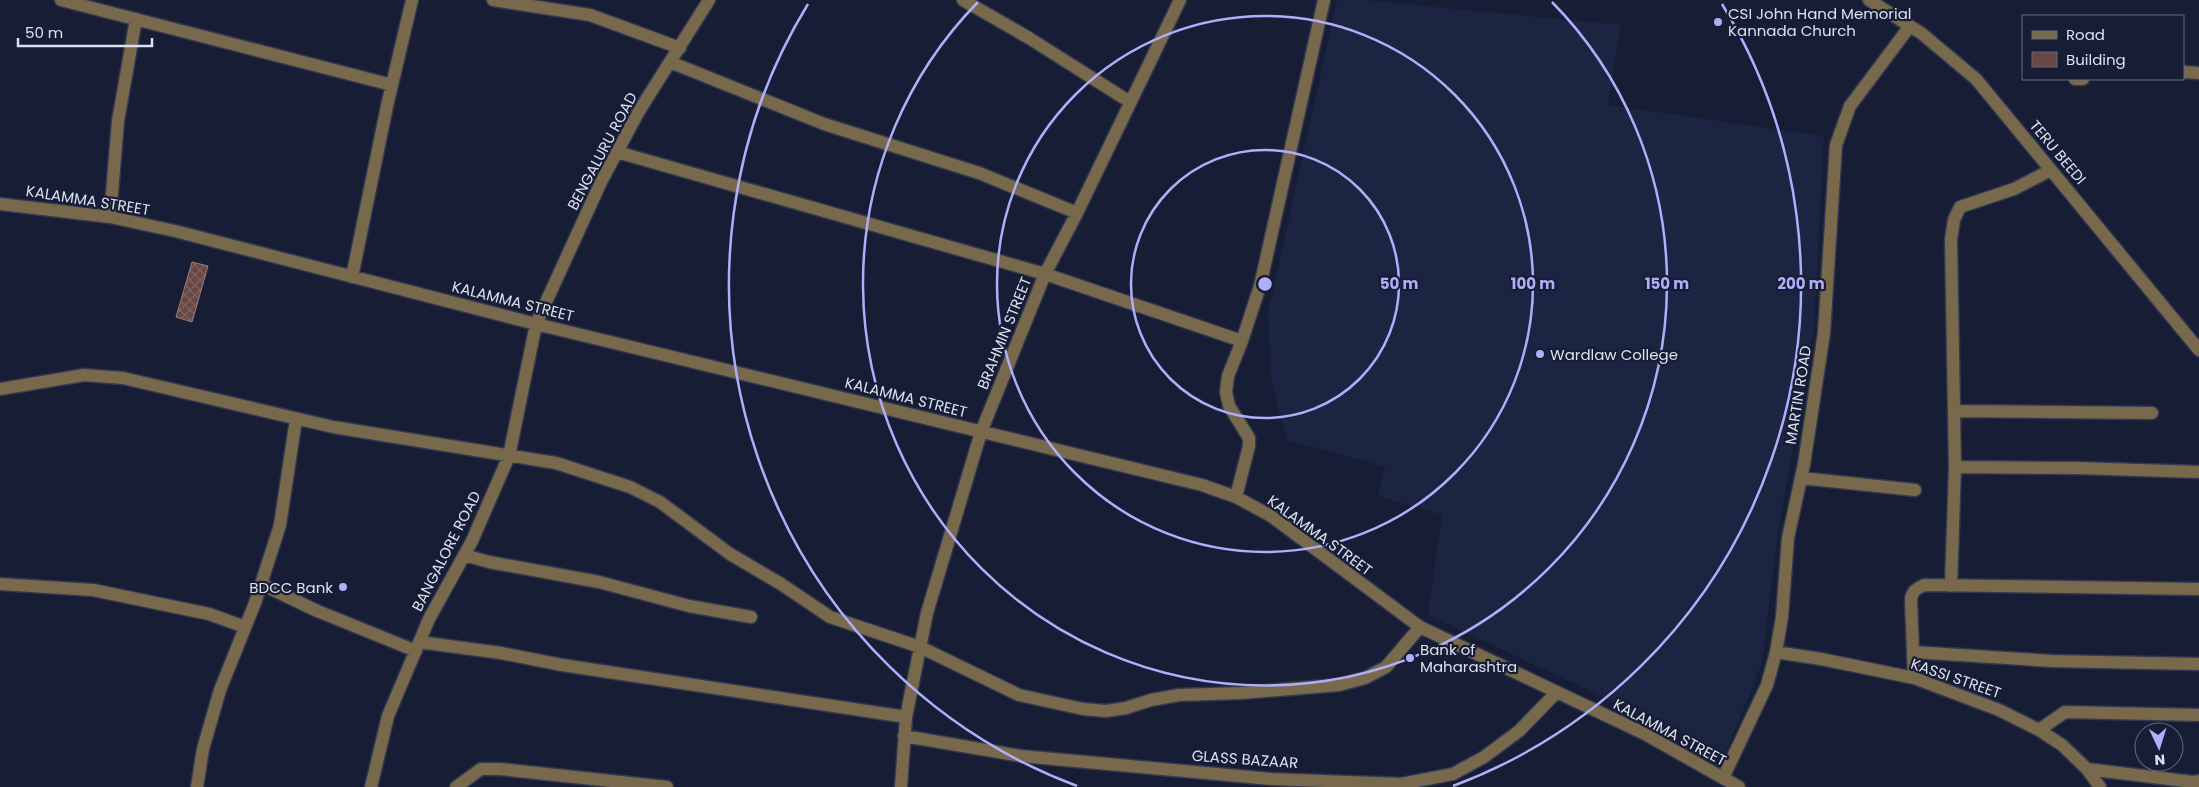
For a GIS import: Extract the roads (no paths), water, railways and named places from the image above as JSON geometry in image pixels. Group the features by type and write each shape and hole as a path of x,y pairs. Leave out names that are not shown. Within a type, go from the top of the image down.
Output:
{"street":[{"path":"61,0 392,85"},
{"path":"352,276 412,0"},
{"path":"493,0 590,14 680,48"},
{"name":"BENGALURU ROAD","path":"536,324 601,182 639,111 709,0"},
{"path":"963,0 1029,38 1130,102"},
{"name":"BRAHMIN STREET","path":"901,787 906,717 920,647 935,585 981,432 1045,274 1077,213 1180,0"},
{"path":"1236,497 1249,446 1249,438 1229,406 1226,392 1228,376 1260,286 1324,0"},
{"name":"TERU BEEDI","path":"1869,0 1922,33 1976,78 2199,350"},
{"path":"110,217 118,121 136,19"},
{"name":"MARTIN ROAD","path":"1723,778 1768,685 1776,652 1782,617 1788,538 1801,478 1824,333 1836,145 1850,106 1910,26"},
{"path":"670,62 824,124 979,173 1077,213"},
{"path":"2184,72 2199,73"},
{"path":"618,152 1045,274 1242,341"},
{"path":"1951,586 1955,468 1951,240 1954,220 1960,207 2014,189 2051,170"},
{"name":"KALAMMA STREET","path":"0,204 110,217 175,231 536,324 1202,485 1236,497 1271,516 1420,627 1645,734 1739,787"},
{"name":"BANGALORE ROAD","path":"371,786 388,716 430,619 493,497 509,456 536,324"},
{"path":"0,389 84,375 124,378 332,427 556,463 630,487 660,502 730,554 781,584 830,617 920,647 1019,695 1083,709 1106,711 1179,695 1241,694 1339,684 1365,678 1386,667 1420,627"},
{"path":"1955,411 2152,413"},
{"path":"197,787 202,749 220,690 262,584 280,525 296,419"},
{"path":"1955,468 2077,468 2199,472"},
{"path":"1801,478 1915,490"},
{"path":"464,555 489,562 599,582 689,606 751,617"},
{"path":"0,584 93,590 209,614 245,627"},
{"path":"262,584 315,610 418,646 501,653 906,717"},
{"path":"1914,678 1912,593 1924,585 2199,589"},
{"name":"KASSI STREET","path":"1776,652 1914,678 1999,710 2039,730 2062,745 2087,769 2100,787"},
{"path":"1913,652 2052,661 2199,664"},
{"name":"GLASS BAZAAR","path":"904,736 1030,757 1271,779 1401,784 1453,774 1484,757 1519,730 1556,693"},
{"path":"2039,730 2066,712 2199,715"},
{"path":"456,787 481,769 491,769 666,787"},
{"path":"2087,769 2193,782 2199,781"},
{"path":"371,786 385,787"}],"place":[{"name":"CSI John Hand Memorial Kannada Church","path":"1718,22"},
{"name":"Wardlaw College","path":"1540,354"},
{"name":"BDCC Bank","path":"343,587"},
{"name":"Bank of Maharashtra","path":"1410,658"}]}
